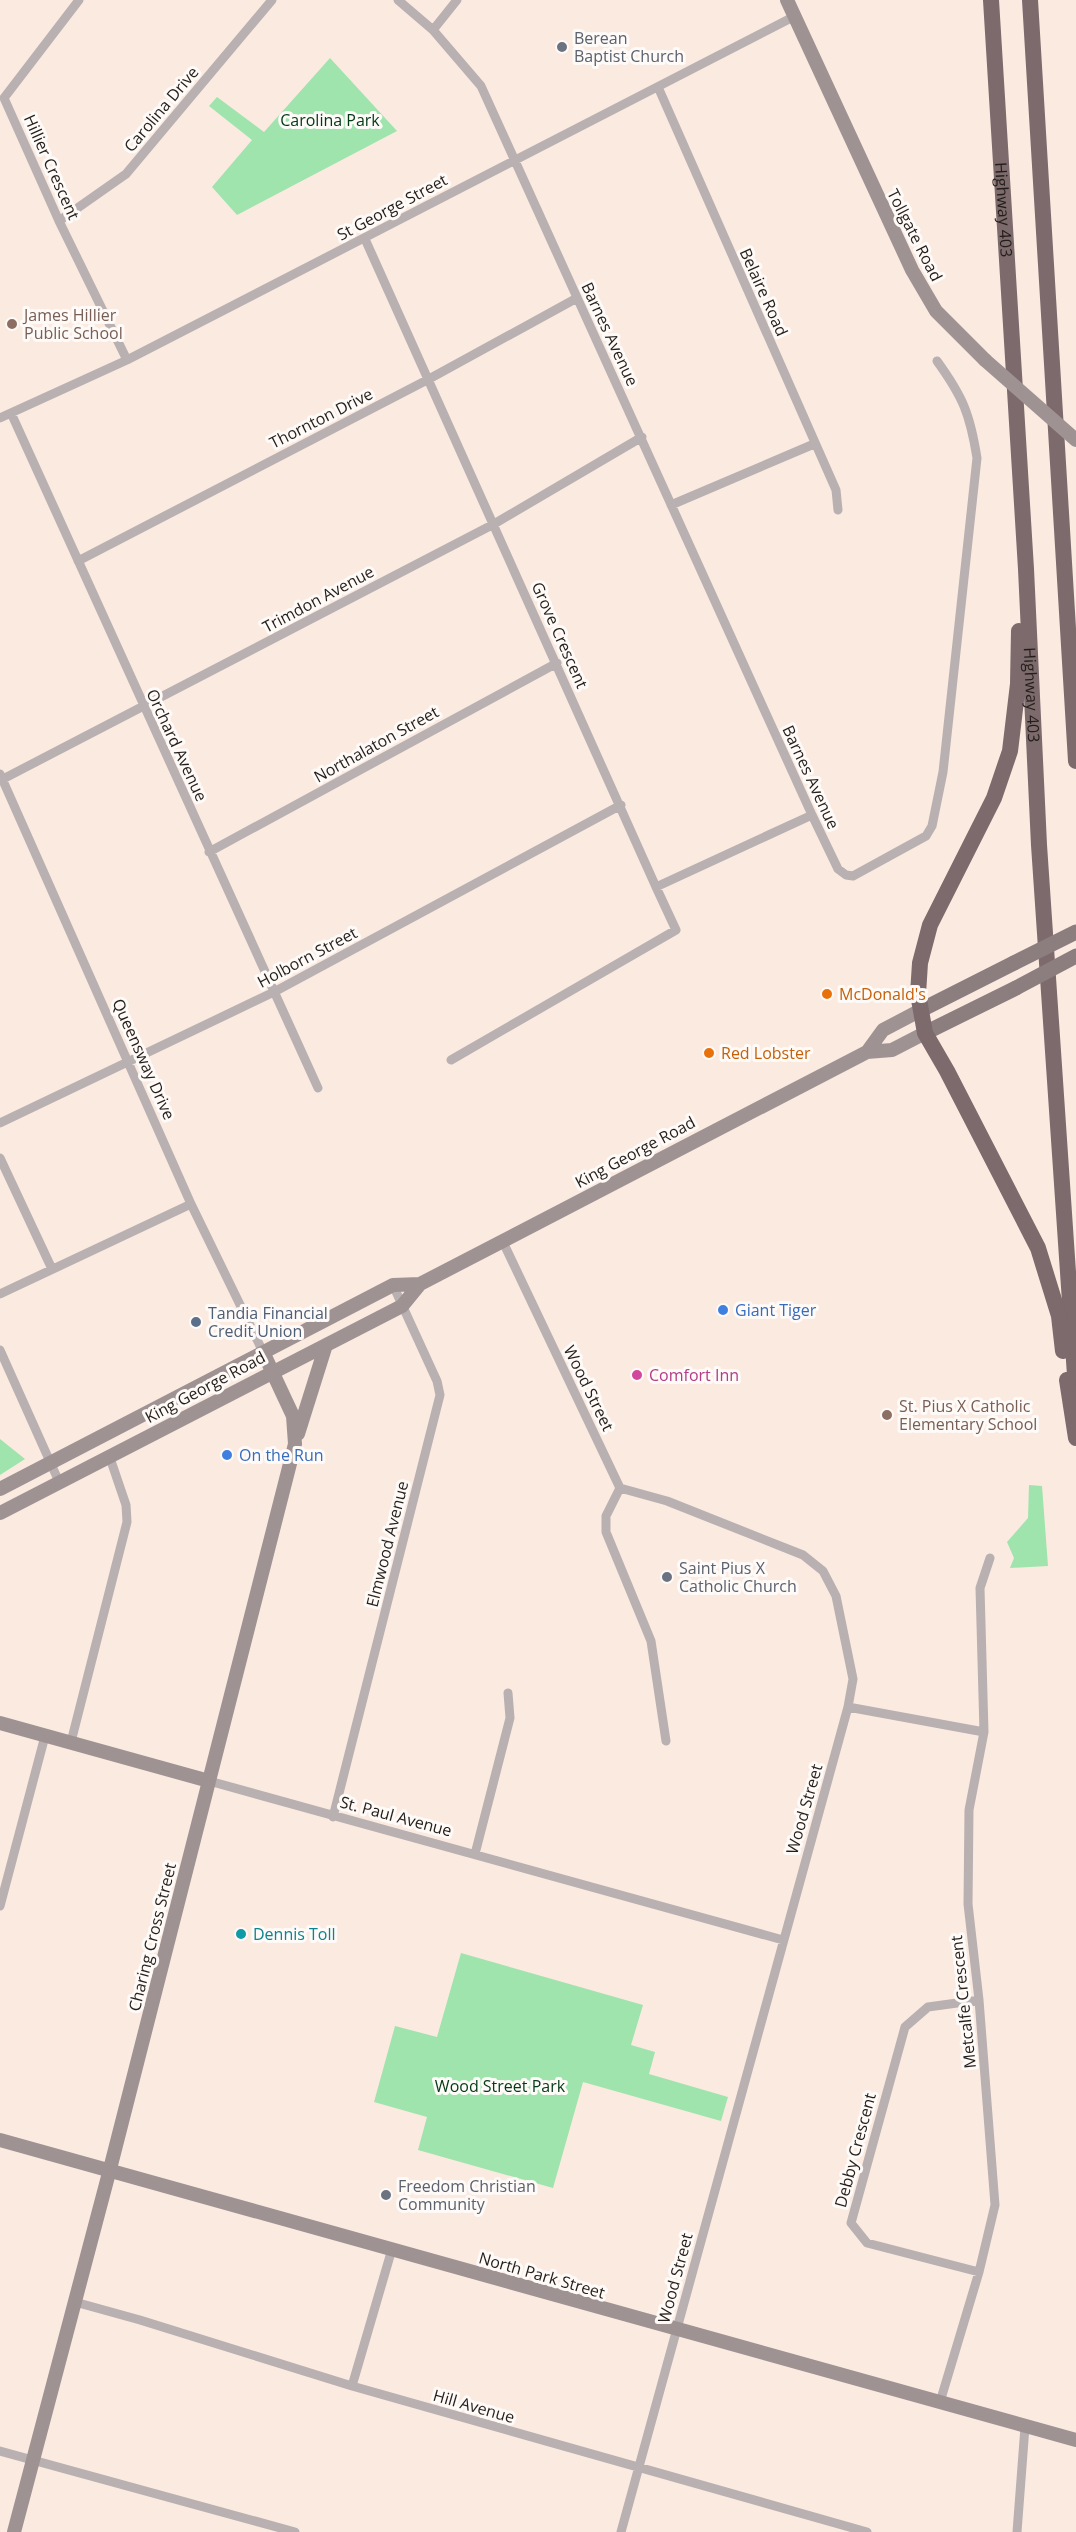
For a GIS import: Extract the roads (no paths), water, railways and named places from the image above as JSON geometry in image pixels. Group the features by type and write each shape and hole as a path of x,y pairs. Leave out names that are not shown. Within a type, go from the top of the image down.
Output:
{"highway":[{"name":"Highway 403","path":"991,0 1026,569 1039,845 1076,1390"},
{"path":"1030,0 1076,761"},
{"path":"1026,569 1020,597 1018,684 1010,751 994,798 930,925 920,963 918,994 925,1033 1038,1248 1059,1316 1076,1438"}],"main road":[{"name":"Tollgate Road","path":"787,0 912,270 936,311 985,360 1076,440"},
{"name":"King George Road","path":"867,1052 883,1030 1076,932"},
{"name":"King George Road","path":"0,1513 402,1306 420,1284 867,1052 892,1050 1076,956"},
{"name":"King George Road","path":"0,1489 264,1354 393,1285 420,1284"},
{"path":"295,1444 326,1345"},
{"name":"Charing Cross Street","path":"14,2532 110,2169 295,1444 293,1416 264,1354"},
{"name":"St. Paul Avenue","path":"0,1723 209,1781"},
{"name":"North Park Street","path":"0,2140 1076,2440"}],"street":[{"name":"Hillier Crescent","path":"79,0 4,98 59,221 127,360"},
{"name":"Carolina Drive","path":"59,221 126,174 272,0"},
{"path":"398,0 433,30 481,86 513,159"},
{"path":"433,30 457,0"},
{"name":"St George Street","path":"0,418 127,360 365,239 513,159 795,16"},
{"name":"Belaire Road","path":"658,87 836,490 838,510"},
{"name":"Barnes Avenue","path":"513,159 642,436 812,815 838,869 846,875 853,876 926,836 933,826 943,772 977,458 971,420 956,387 937,360"},
{"name":"Grove Crescent","path":"365,239 676,930 451,1060"},
{"name":"Thornton Drive","path":"78,561 429,379 577,298"},
{"name":"Orchard Avenue","path":"11,413 318,1088"},
{"name":"Trimdon Avenue","path":"1,776 143,707 494,524 642,436"},
{"path":"671,505 814,444"},
{"name":"Northalaton Street","path":"209,852 557,663"},
{"name":"Queensway Drive","path":"1,776 191,1204 264,1354"},
{"name":"Holborn Street","path":"0,1123 274,992 621,805"},
{"path":"656,887 812,815"},
{"path":"0,1158 52,1269"},
{"path":"0,1294 191,1204"},
{"name":"Wood Street","path":"503,1242 620,1488 665,1500 803,1555 823,1571 836,1596 853,1678 848,1707 621,2532"},
{"name":"Elmwood Avenue","path":"333,1816 440,1395 437,1381 393,1285"},
{"path":"0,1350 60,1484"},
{"path":"71,1742 127,1522 126,1504 110,1458"},
{"path":"620,1488 606,1516 606,1532 651,1641 666,1741"},
{"name":"Metcalfe Crescent","path":"940,2402 979,2272 995,2205 979,2000 968,1904 969,1810 984,1732 980,1588 990,1558"},
{"path":"476,1854 510,1718 508,1693"},
{"path":"848,1707 984,1732"},
{"path":"0,1906 45,1736"},
{"name":"St. Paul Avenue","path":"209,1781 783,1940"},
{"name":"Debby Crescent","path":"979,2000 928,2007 905,2027 850,2223 867,2243 979,2272"},
{"path":"352,2386 392,2249"},
{"name":"Hill Avenue","path":"75,2302 352,2386 867,2532"},
{"path":"1017,2532 1025,2427"},
{"path":"0,2451 295,2532"}],"place":[{"name":"Berean Baptist Church","path":"562,47"},
{"name":"James Hillier Public School","path":"12,324"},
{"name":"McDonald's","path":"827,994"},
{"name":"Red Lobster","path":"709,1053"},
{"name":"Giant Tiger","path":"723,1310"},
{"name":"Tandia Financial Credit Union","path":"196,1322"},
{"name":"Comfort Inn","path":"637,1375"},
{"name":"St. Pius X Catholic Elementary School","path":"887,1415"},
{"name":"On the Run","path":"227,1455"},
{"name":"Saint Pius X Catholic Church","path":"667,1577"},
{"name":"Dennis Toll","path":"241,1934"},
{"name":"Freedom Christian Community","path":"386,2195"}],"park label":[{"name":"Carolina Park","path":"330,120"},
{"name":"Wood Street Park","path":"500,2086"}]}
